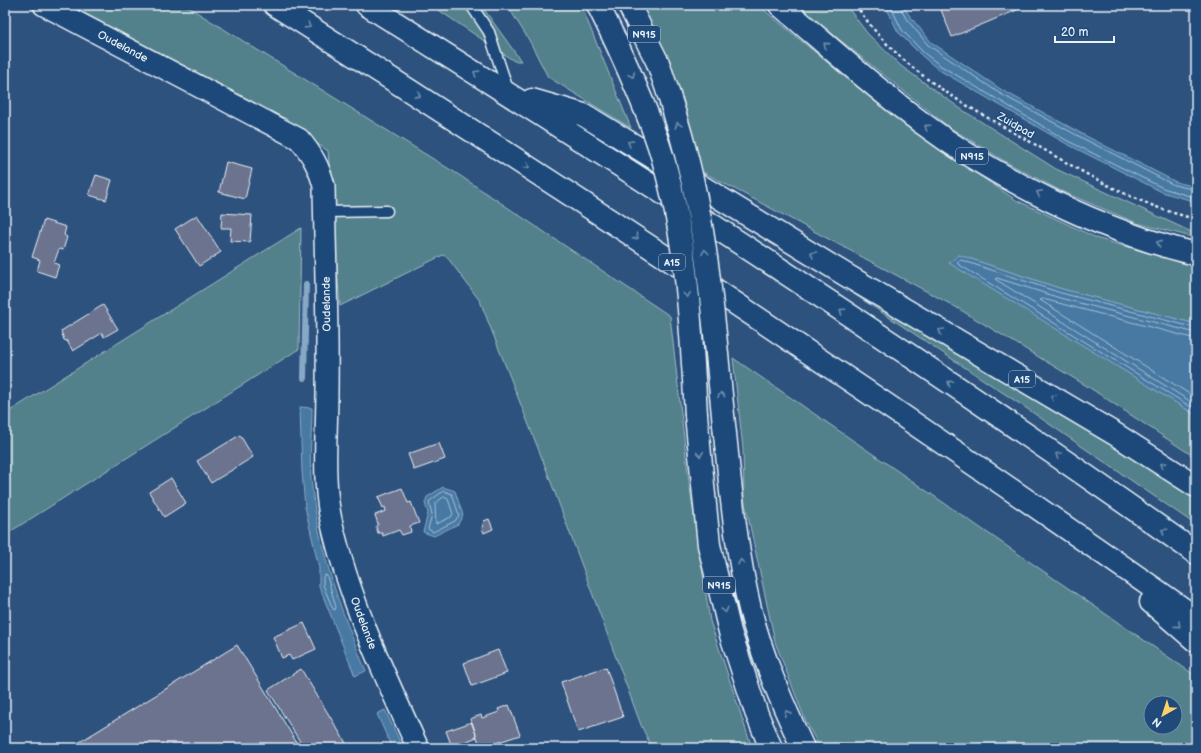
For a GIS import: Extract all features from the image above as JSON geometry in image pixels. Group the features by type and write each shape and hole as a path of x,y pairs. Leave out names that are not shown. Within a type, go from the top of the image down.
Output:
{"main road":[{"name":"A15","path":"275,5 437,107 734,302 1064,526 1196,618"},
{"name":"A15","path":"367,5 733,238 1050,450 1196,553"},
{"name":"N915","path":"598,5 640,93 659,147 672,195 683,259 691,326 696,415 709,545 730,632 756,712 771,748"},
{"name":"N915","path":"629,5 658,63 672,104 688,160 703,237 733,515 750,609 774,685 803,748"},
{"name":"N915","path":"780,5 876,88 923,124 974,157 1022,185 1066,207 1119,229 1175,249 1196,254"},
{"name":"A15","path":"509,94 584,115 846,275 1115,434 1196,486"},
{"name":"A15","path":"1064,526 1196,641"}],"street":[{"name":"Oudelande","path":"44,5 300,139 312,154 319,169 324,186 327,391 325,472 331,519 344,570 365,630 418,748"}],"lane":[{"path":"471,5 489,32 509,94"},
{"path":"324,212 387,211"}],"path":[{"name":"Zuidpad","path":"856,5 885,42 918,72 964,104 1090,176 1145,201 1196,219"}],"green space":[{"path":"63,5 185,5 459,175 670,316 689,482 710,621 752,748 652,748 641,725 545,466 480,301 447,257 443,255 340,306 328,151 278,117"},
{"path":"431,5 481,5 521,61 514,61"},
{"path":"507,5 581,5 631,128 548,77 529,40"},
{"path":"640,5 758,5 839,72 953,158 1016,200 1099,239 1196,266 1196,324 1062,289 959,255 950,263 1196,415 1196,458 1090,388 954,306 701,171 683,98 659,42"},
{"path":"796,5 846,5 867,33 901,66 961,109 1056,169 1196,234 1196,238 1137,223 1061,191 1006,162 949,127"},
{"path":"301,228 299,349 5,535 5,414"},
{"path":"788,246 1196,497 1196,525 1026,408 786,249"},
{"path":"733,358 1196,676 1196,748 820,748 806,722 775,642 744,498 743,449"}],"water":[{"path":"885,5 903,5 909,15 931,42 1002,90 1086,136 1176,182 1196,187 1196,202 1162,192 1065,143 939,70 922,56 898,32"},
{"path":"959,255 1062,289 1196,324 1196,415 949,263"},
{"path":"300,407 312,408 310,469 318,528 324,553 347,624 366,671 355,676 319,586 319,568 305,507 302,472"},
{"path":"443,487 455,491 463,515 458,524 434,536 423,532 428,513 425,503 427,497"},
{"path":"385,710 403,748 392,748 377,714"}],"building":[{"path":"939,5 1029,5 952,37"},
{"path":"226,162 252,169 245,199 219,192"},
{"path":"96,175 112,180 106,200 89,195"},
{"path":"222,213 252,215 250,242 230,241 231,228 221,228"},
{"path":"197,215 221,252 199,266 175,229"},
{"path":"44,220 66,227 64,235 67,237 63,250 59,249 54,263 59,265 55,277 37,271 40,260 32,257"},
{"path":"103,305 118,329 104,337 102,333 73,351 67,341 64,340 61,331"},
{"path":"240,435 253,457 211,483 197,461"},
{"path":"439,443 445,459 414,470 408,454"},
{"path":"171,478 186,503 164,517 149,492"},
{"path":"402,488 408,503 411,502 419,523 410,526 411,532 402,535 399,530 383,536 382,533 378,533 376,527 378,524 375,515 386,511 378,497"},
{"path":"489,519 493,529 484,533 482,528 484,521"},
{"path":"304,623 316,649 292,660 289,655 282,658 273,637"},
{"path":"237,645 300,748 70,748"},
{"path":"498,650 507,673 472,686 464,663"},
{"path":"606,667 623,717 578,732 561,682"},
{"path":"301,669 349,748 304,748 268,690"},
{"path":"509,705 520,735 481,748 470,719 481,715 482,718 499,712 498,709"},
{"path":"472,722 477,737 452,747 446,731"}],"waterway":[{"path":"304,378 306,284"}]}
